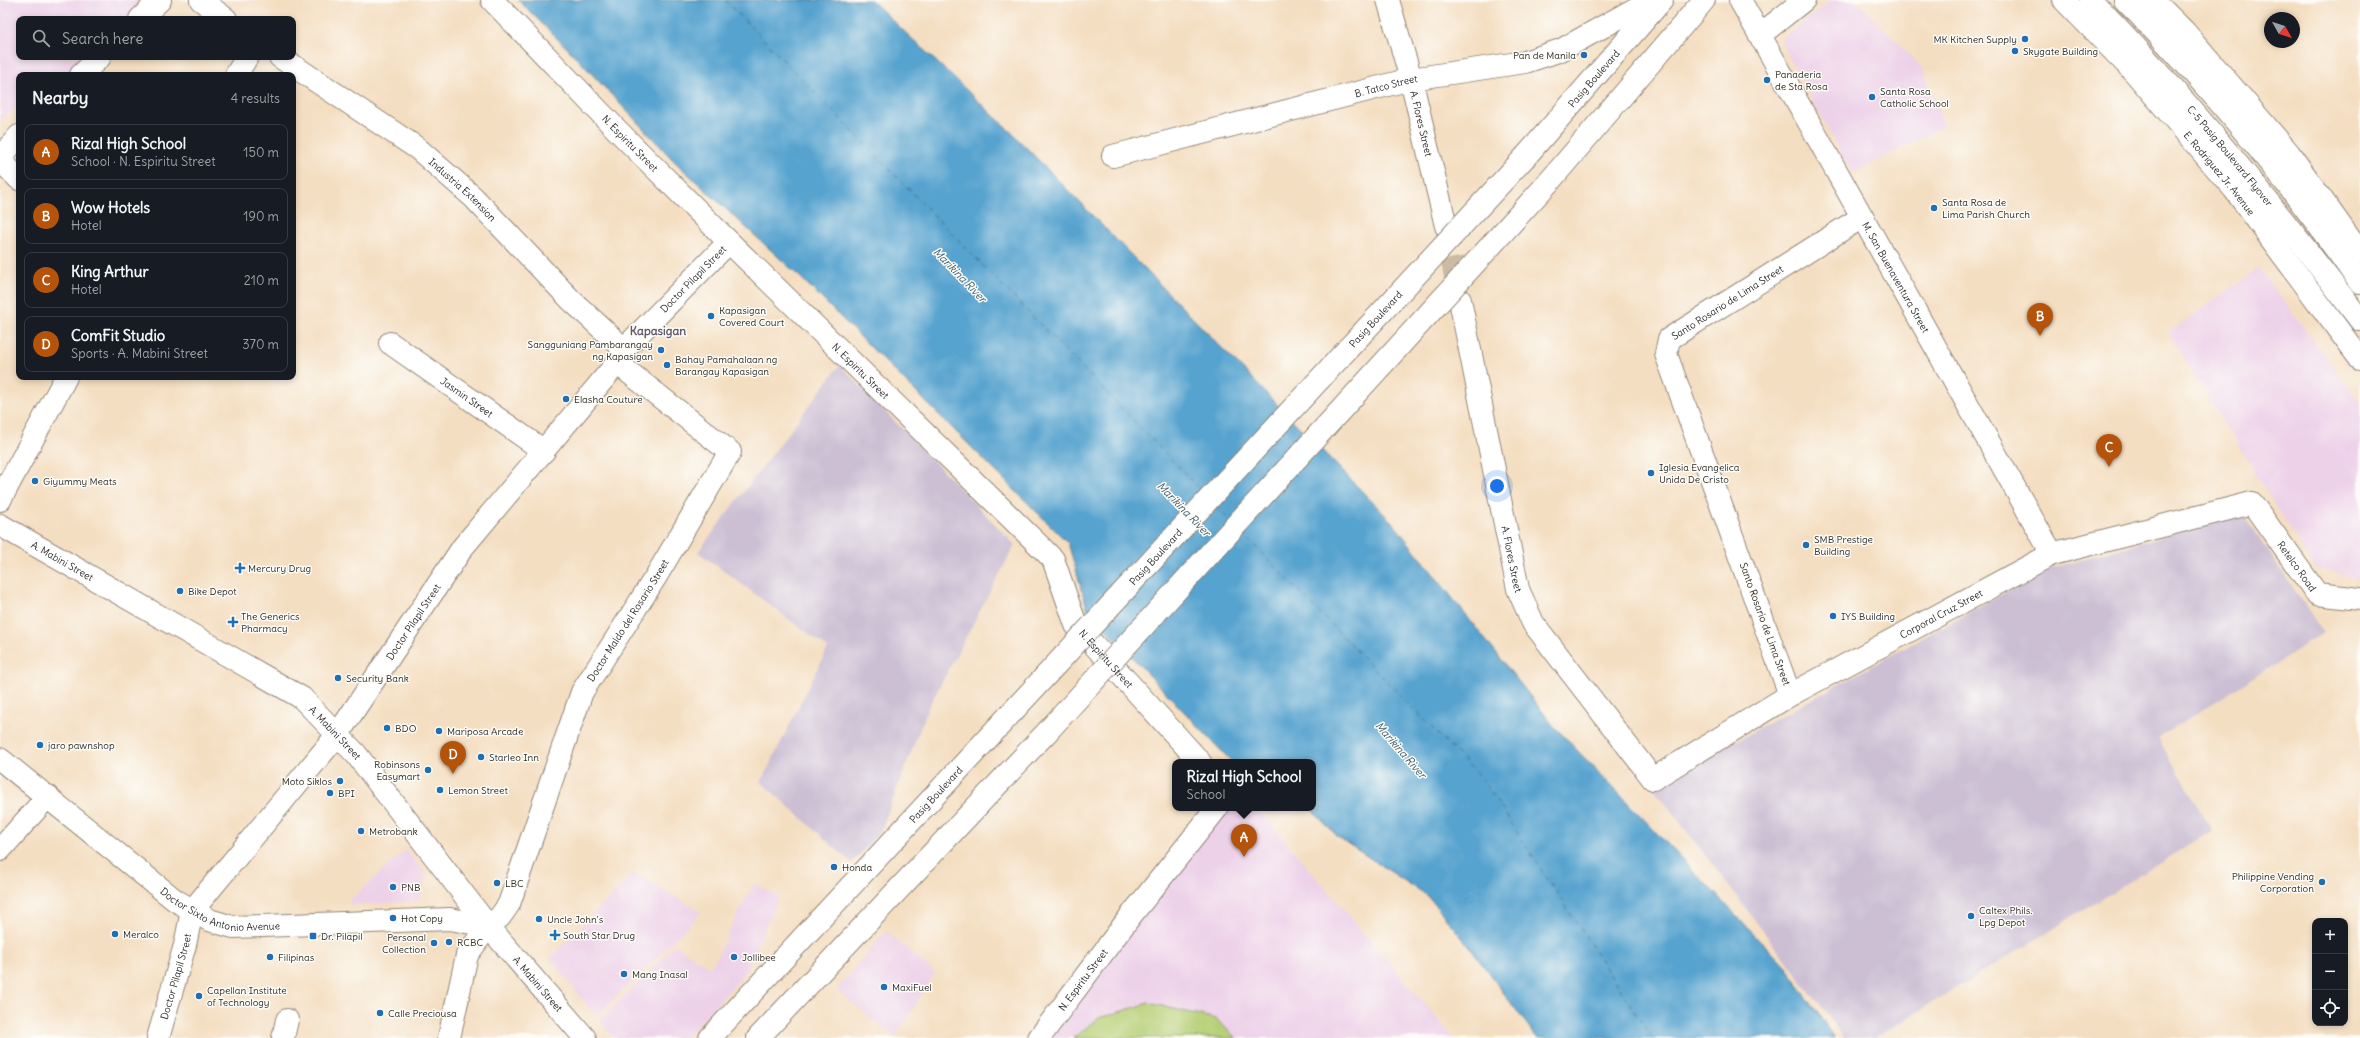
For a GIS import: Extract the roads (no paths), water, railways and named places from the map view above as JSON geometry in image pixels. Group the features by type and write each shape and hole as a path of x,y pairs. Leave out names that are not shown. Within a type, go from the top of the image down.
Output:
{"street":[{"path":"143,16 160,0"},
{"path":"201,0 222,16"},
{"name":"N. Espiritu Street","path":"492,0 619,132 729,242 1053,559 1076,625 1197,759"},
{"name":"A. Flores Street","path":"1388,0 1411,79 1446,226"},
{"name":"B. Tatco Street","path":"1113,156 1411,79 1525,62 1561,50 1651,0"},
{"name":"Pasig Boulevard","path":"710,1038 1526,156 1662,0"},
{"path":"758,1038 1047,732 1548,183 1704,0"},
{"name":"M. San Buenaventura Street","path":"1740,0 2052,554"},
{"path":"1760,35 1804,0"},
{"name":"E. Rodriguez Jr. Avenue","path":"2064,0 2136,74 2234,189 2360,359"},
{"name":"C-5 Pasig Boulevard Flyover","path":"2092,0 2151,60 2251,178 2360,320"},
{"path":"2125,0 2170,45 2270,163 2324,231 2360,283"},
{"path":"2154,0 2185,32 2289,153 2360,253"},
{"path":"84,72 97,60"},
{"path":"238,72 245,60"},
{"name":"Industria Extension","path":"285,60 417,148 473,197 570,300 620,356"},
{"path":"16,140 0,159 16,176"},
{"name":"Santo Rosario de Lima Street","path":"1790,695 1666,354 1669,339 1862,217"},
{"name":"Doctor Pilapil Street","path":"158,1038 185,945 192,911 338,734 463,547 544,451 620,356 729,242"},
{"name":"A. Flores Street","path":"1460,300 1518,589 1533,623 1653,779"},
{"name":"Jasmin Street","path":"390,344 544,451"},
{"name":"Doctor Maldo del Rosario Street","path":"488,926 500,917 509,904 582,692 655,578 730,452 620,356"},
{"path":"0,500 64,380"},
{"name":"Corporal Cruz Street","path":"1653,779 1790,695 2052,554 2252,503"},
{"name":"Retelco Road","path":"2252,503 2317,594 2360,599"},
{"name":"A. Mabini Street","path":"0,525 302,698 338,734 391,798 488,926 585,1038"},
{"name":"Doctor Sixto Antonio Avenue","path":"0,759 48,796 175,900 209,920 233,927 450,919 488,926"},
{"path":"0,850 48,796"},
{"name":"N. Espiritu Street","path":"1039,1038 1129,918 1215,811"},
{"path":"449,1038 467,954 488,926"}],"water":[{"name":"Marikina River","path":"518,0 871,0 1010,131 1393,523 1553,725 1786,967 1835,1038 1537,1038 1471,949 1428,896 1339,838 1313,811 1316,811 1316,759 1229,759 1088,611 1068,543 800,277 676,163 572,53"}],"tunnel":[{"path":"1446,226 1459,299"}],"place":[{"name":"MK Kitchen Supply","path":"2025,39"},
{"name":"Skygate Building","path":"2015,51"},
{"name":"Pan de Manila","path":"1584,55"},
{"name":"Panaderia de Sta Rosa","path":"1767,80"},
{"name":"Santa Rosa Catholic School","path":"1872,97"},
{"name":"Santa Rosa de Lima Parish Church","path":"1934,208"},
{"name":"Kapasigan Covered Court","path":"711,316"},
{"name":"Wow Hotels","path":"2040,336"},
{"name":"Sangguniang Pambarangay ng Kapasigan","path":"661,350"},
{"name":"Bahay Pamahalaan ng Barangay Kapasigan","path":"667,365"},
{"name":"Elasha Couture","path":"566,399"},
{"name":"King Arthur","path":"2109,467"},
{"name":"Iglesia Evangelica Unida De Cristo","path":"1651,473"},
{"name":"Giyummy Meats","path":"35,481"},
{"name":"SMB Prestige Building","path":"1806,545"},
{"name":"Mercury Drug","path":"240,568"},
{"name":"Bike Depot","path":"180,591"},
{"name":"IYS Building","path":"1833,616"},
{"name":"The Generics Pharmacy","path":"233,622"},
{"name":"Security Bank","path":"338,678"},
{"name":"BDO","path":"387,728"},
{"name":"Mariposa Arcade","path":"439,731"},
{"name":"jaro pawnshop","path":"40,745"},
{"name":"Starleo Inn","path":"481,757"},
{"name":"Robinsons Easymart","path":"428,770"},
{"name":"ComFit Studio","path":"453,774"},
{"name":"Moto Siklos","path":"340,781"},
{"name":"Lemon Street","path":"440,790"},
{"name":"BPI","path":"330,793"},
{"name":"Metrobank","path":"361,831"},
{"name":"Rizal High School","path":"1244,857"},
{"name":"Honda","path":"834,867"},
{"name":"Philippine Vending Corporation","path":"2322,882"},
{"name":"LBC","path":"497,883"},
{"name":"PNB","path":"393,887"},
{"name":"Caltex Phils. Lpg Depot","path":"1971,916"},
{"name":"Hot Copy","path":"393,918"},
{"name":"Uncle John's","path":"539,919"},
{"name":"Meralco","path":"115,934"},
{"name":"South Star Drug","path":"555,935"},
{"name":"Dr. Pilapil","path":"313,936"},
{"name":"RCBC","path":"449,942"},
{"name":"Personal Collection","path":"434,943"},
{"name":"Filipinas","path":"270,957"},
{"name":"Jollibee","path":"734,957"},
{"name":"Mang Inasal","path":"624,974"},
{"name":"MaxiFuel","path":"884,987"},
{"name":"Capellan Institute of Technology","path":"199,996"},
{"name":"Calle Preciousa","path":"380,1013"}],"district":[{"name":"Kapasigan","path":"658,330"}]}
